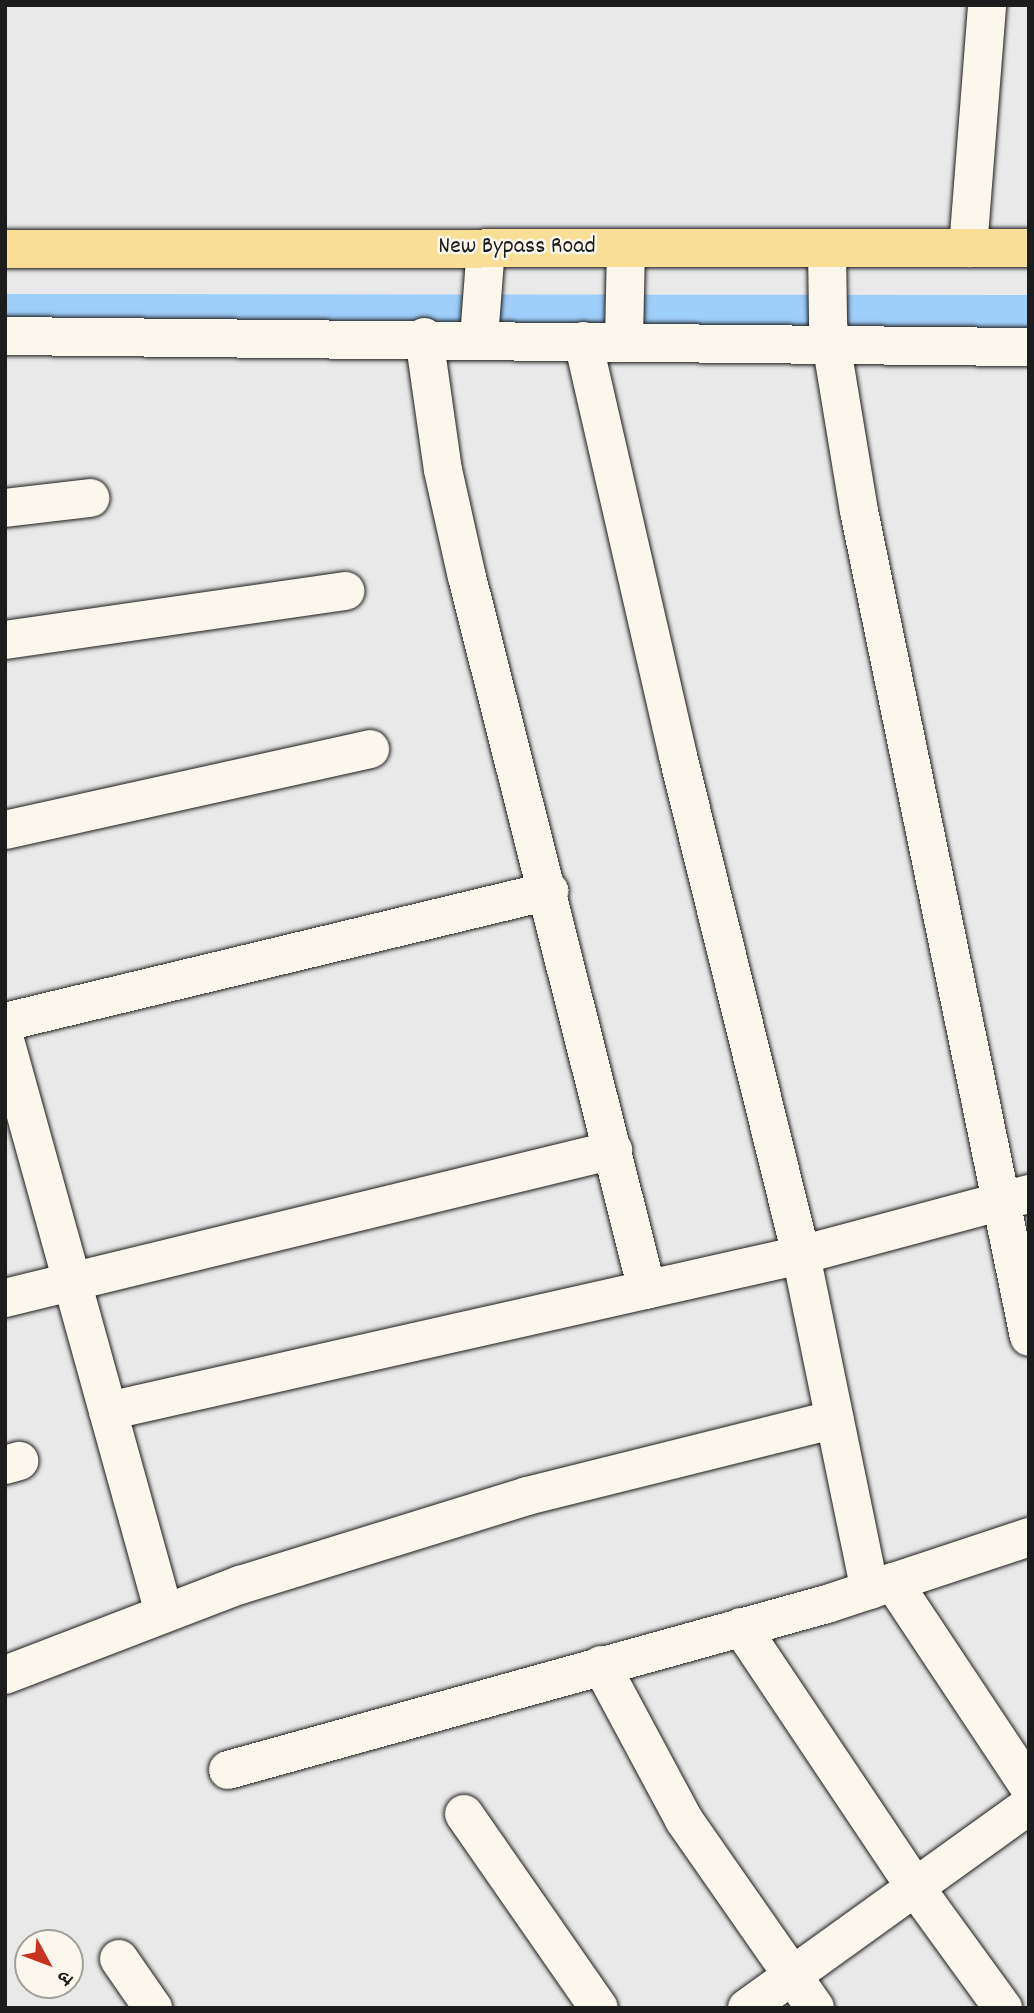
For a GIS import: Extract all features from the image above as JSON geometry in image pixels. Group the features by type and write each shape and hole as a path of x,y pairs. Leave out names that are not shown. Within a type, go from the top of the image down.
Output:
{"main road":[{"name":"New Bypass Road","path":"5,249 482,298 626,249 1029,248"}],"street":[{"path":"968,248 987,5"},
{"path":"827,248 829,320 859,510 1016,1198 1029,1338"},
{"path":"624,317 626,249"},
{"path":"5,336 424,337 482,298 583,341"},
{"path":"583,341 624,317 829,320 1029,347"},
{"path":"424,337 443,470 550,891 647,1290"},
{"path":"583,341 678,756 801,1255 835,1419 881,1586 1029,1787"},
{"path":"5,508 90,498"},
{"path":"5,640 345,591"},
{"path":"5,830 370,749"},
{"path":"164,1613 6,1039 550,891"},
{"path":"5,1298 613,1150"},
{"path":"108,1411 801,1255 1016,1198"},
{"path":"5,1675 164,1613 527,1496 835,1419"},
{"path":"228,1770 741,1627 881,1586 1029,1537"},
{"path":"741,1627 915,1887 1003,2008"},
{"path":"601,1665 684,1820 816,2008"},
{"path":"747,2008 1029,1805"},
{"path":"464,1814 599,2008"},
{"path":"119,1959 153,2008"}],"waterway":[{"path":"5,312 1029,313"}]}
